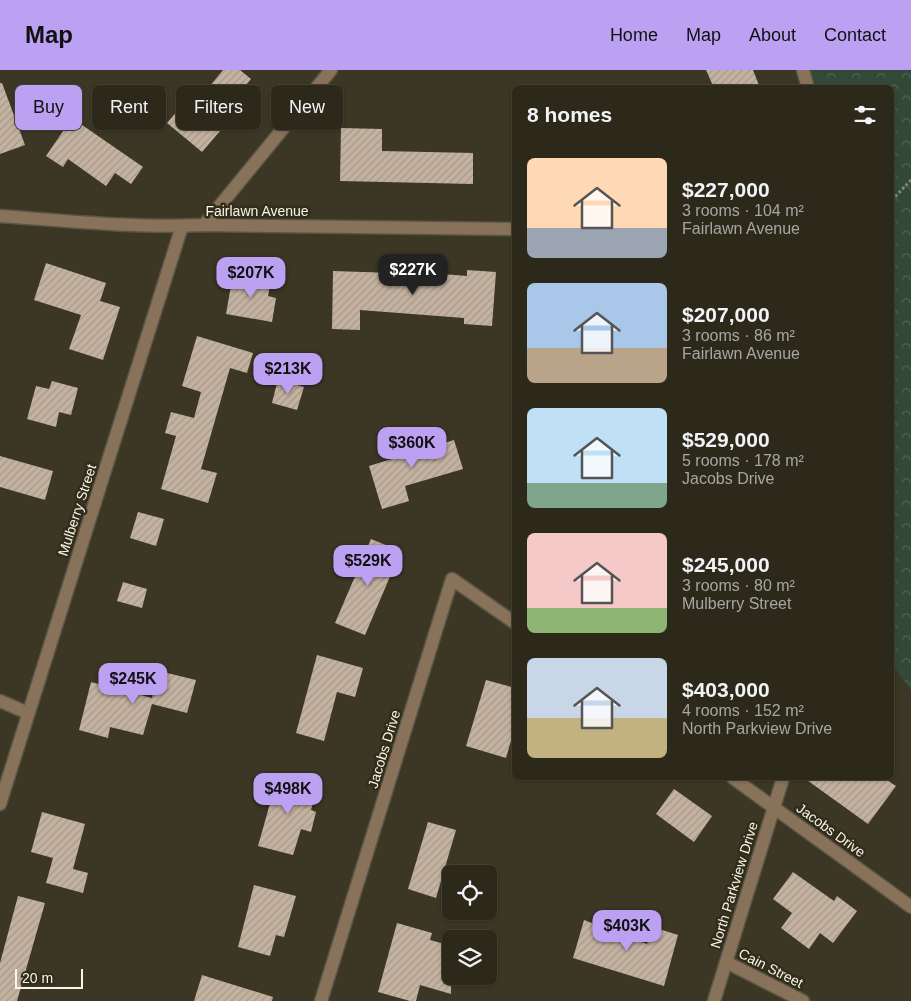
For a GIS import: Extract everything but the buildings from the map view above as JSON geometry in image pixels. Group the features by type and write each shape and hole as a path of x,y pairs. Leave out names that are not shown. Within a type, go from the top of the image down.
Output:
{"street":[{"path":"204,225 331,70"},
{"path":"803,70 807,85"},
{"name":"Fairlawn Avenue","path":"0,216 89,223 182,226 512,229"},
{"name":"Mulberry Street","path":"0,804 182,226"},
{"name":"Jacobs Drive","path":"322,1001 452,579 512,621"},
{"path":"0,701 28,713"},
{"name":"Jacobs Drive","path":"736,780 911,907"},
{"name":"North Parkview Drive","path":"714,1001 782,780"},
{"name":"Cain Street","path":"726,962 803,1001"}],"path":[{"path":"894,199 911,180"}],"green space":[{"path":"803,70 911,70 911,691 894,666 894,85 807,85"}]}
